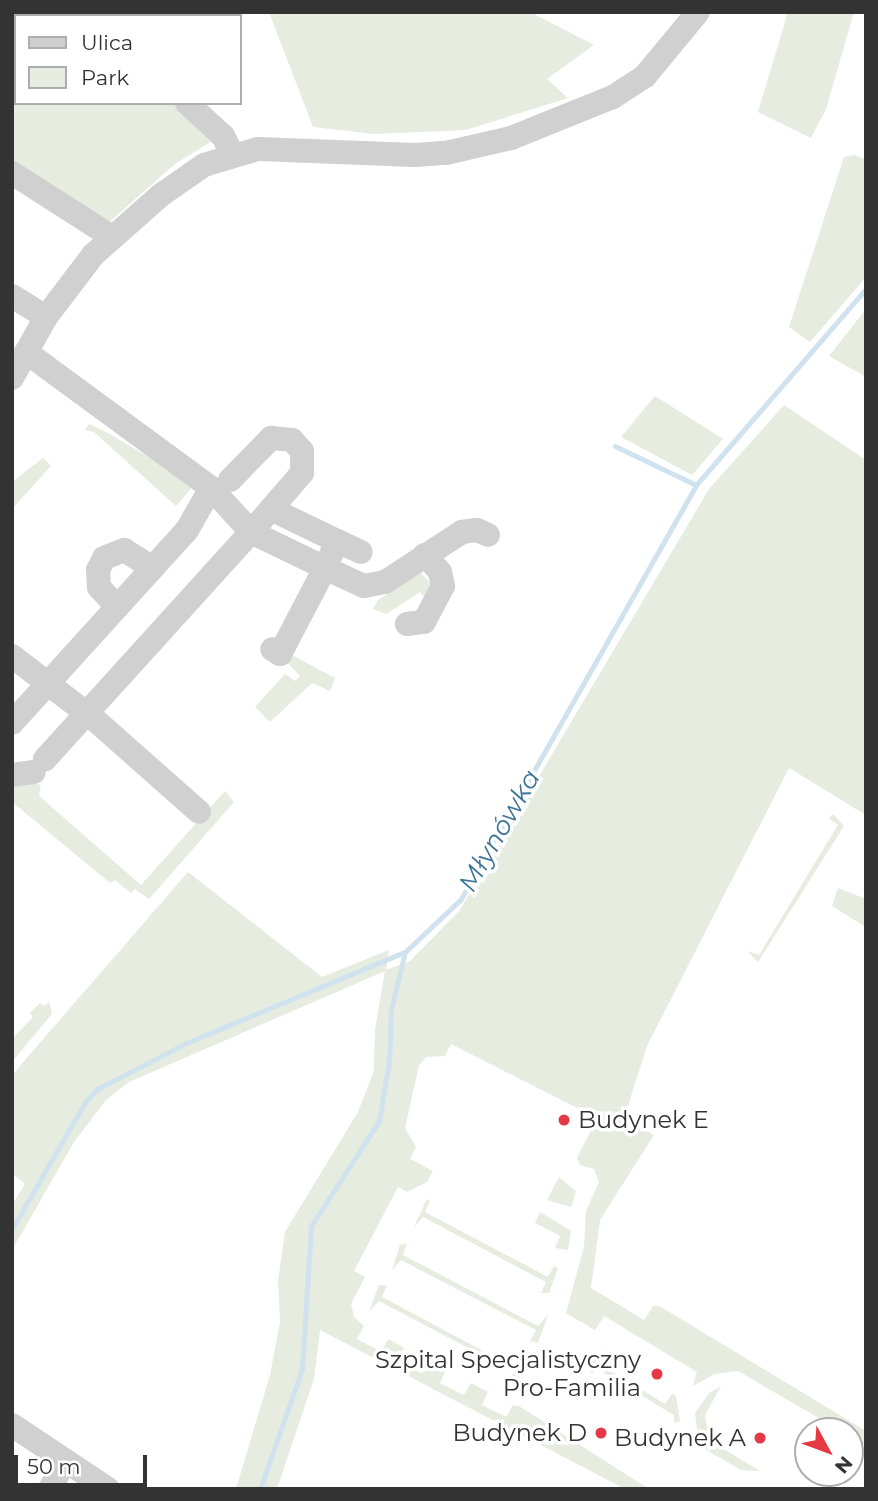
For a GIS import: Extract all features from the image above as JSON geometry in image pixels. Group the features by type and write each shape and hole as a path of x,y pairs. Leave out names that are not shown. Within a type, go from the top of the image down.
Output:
{"street":[{"path":"12,378 46,317 112,237 177,182 232,153 283,148 415,155 501,141 613,97 669,52 698,12"},
{"path":"189,105 223,136 232,153"},
{"path":"12,173 112,237"},
{"path":"12,296 46,317"},
{"path":"26,352 221,484 251,532 354,583 374,586 469,529 488,535"},
{"path":"12,723 187,530 221,484 266,441 278,437 292,440 304,458 302,473 87,713 30,769"},
{"path":"271,509 361,552"},
{"path":"272,649 281,654 337,541"},
{"path":"117,607 98,584 98,570 104,558 124,550 153,568"},
{"path":"407,624 424,622 441,595 440,572 425,555"},
{"path":"12,656 87,713 198,812"},
{"path":"12,1425 64,1463 108,1489"},
{"path":"50,1489 64,1463"}],"green space":[{"path":"44,12 219,12 218,14"},
{"path":"269,12 530,12 594,45 547,79 568,98 466,130 374,134 313,127"},
{"path":"788,12 854,12 826,109 811,138 758,112"},
{"path":"12,23 14,105 179,105 217,138 175,164 107,224 12,168"},
{"path":"854,155 866,159 866,277 810,342 789,327 844,157"},
{"path":"866,309 866,377 829,356"},
{"path":"655,396 723,439 692,475 621,437"},
{"path":"784,405 866,460 866,815 789,768 647,1046 624,1118 654,1135 600,1220 591,1288 644,1320 654,1305 661,1307 843,1417 817,1417 738,1371 715,1374 693,1386 697,1372 604,1316 595,1330 566,1313 584,1247 586,1211 599,1182 594,1169 580,1165 577,1158 597,1118 451,1044 445,1056 426,1057 419,1065 405,1128 416,1147 410,1159 433,1171 427,1182 407,1192 398,1187 354,1271 365,1277 351,1304 354,1317 364,1326 357,1339 382,1352 388,1339 404,1348 399,1361 422,1373 429,1361 446,1370 440,1383 464,1395 471,1383 488,1392 482,1405 506,1417 513,1405 519,1406 649,1489 625,1489 320,1330 314,1379 277,1489 236,1489 270,1375 280,1322 278,1281 285,1232 358,1112 374,1071 375,1029 385,971 129,1082 106,1100 74,1142 12,1250 12,1205 25,1184 12,1173 12,1075 188,872 322,977 389,950 386,970 410,961 460,910 709,489"},
{"path":"89,424 195,484 176,506 94,432 85,430"},
{"path":"43,458 51,466 12,509 12,482"},
{"path":"421,573 435,588 428,603 420,592 386,614 373,609 378,600"},
{"path":"292,655 335,678 330,691 312,683 270,722 255,707 285,674 295,681 300,676 282,657"},
{"path":"37,783 41,786 39,796 141,885 225,791 234,802 149,899 135,889 131,893 115,880 110,883 12,802 12,787"},
{"path":"833,814 844,826 758,962 747,951 759,955 838,825 829,818"},
{"path":"838,888 866,899 864,926 832,906"},
{"path":"49,1002 52,1014 12,1062 12,1039 33,1017 30,1013 40,1003 44,1006"},
{"path":"559,1177 576,1191 571,1207 547,1200"},
{"path":"427,1199 430,1201 425,1212 548,1277 554,1266 558,1268 549,1293 541,1293 546,1282 423,1217 414,1227"},
{"path":"540,1212 571,1231 568,1250 555,1248 560,1236 535,1223"},
{"path":"407,1243 403,1255 538,1326 548,1315 538,1343 530,1341 536,1330 401,1260 392,1270 400,1245"},
{"path":"379,1285 387,1285 382,1297 515,1368 522,1356 526,1366 515,1384 508,1383 514,1372 379,1301 369,1312"},
{"path":"601,1351 604,1353 599,1364 665,1404 672,1394 676,1396 680,1421 674,1423 674,1415 596,1368 592,1374 587,1367"},
{"path":"721,1386 705,1415 709,1440 760,1471 741,1470 706,1450 698,1437 695,1413 709,1393"}],"waterway":[{"name":"Młynówka","path":"12,1229 85,1102 97,1089 186,1043 405,952 461,899 696,485 866,289"},
{"path":"615,446 696,485"},
{"path":"260,1489 302,1369 311,1226 379,1121 389,1062 391,1009 405,952"}],"place":[{"name":"Budynek E","path":"564,1120"},
{"name":"Szpital Specjalistyczny Pro-Familia","path":"657,1374"},
{"name":"Budynek D","path":"601,1433"},
{"name":"Budynek A","path":"760,1438"}]}
